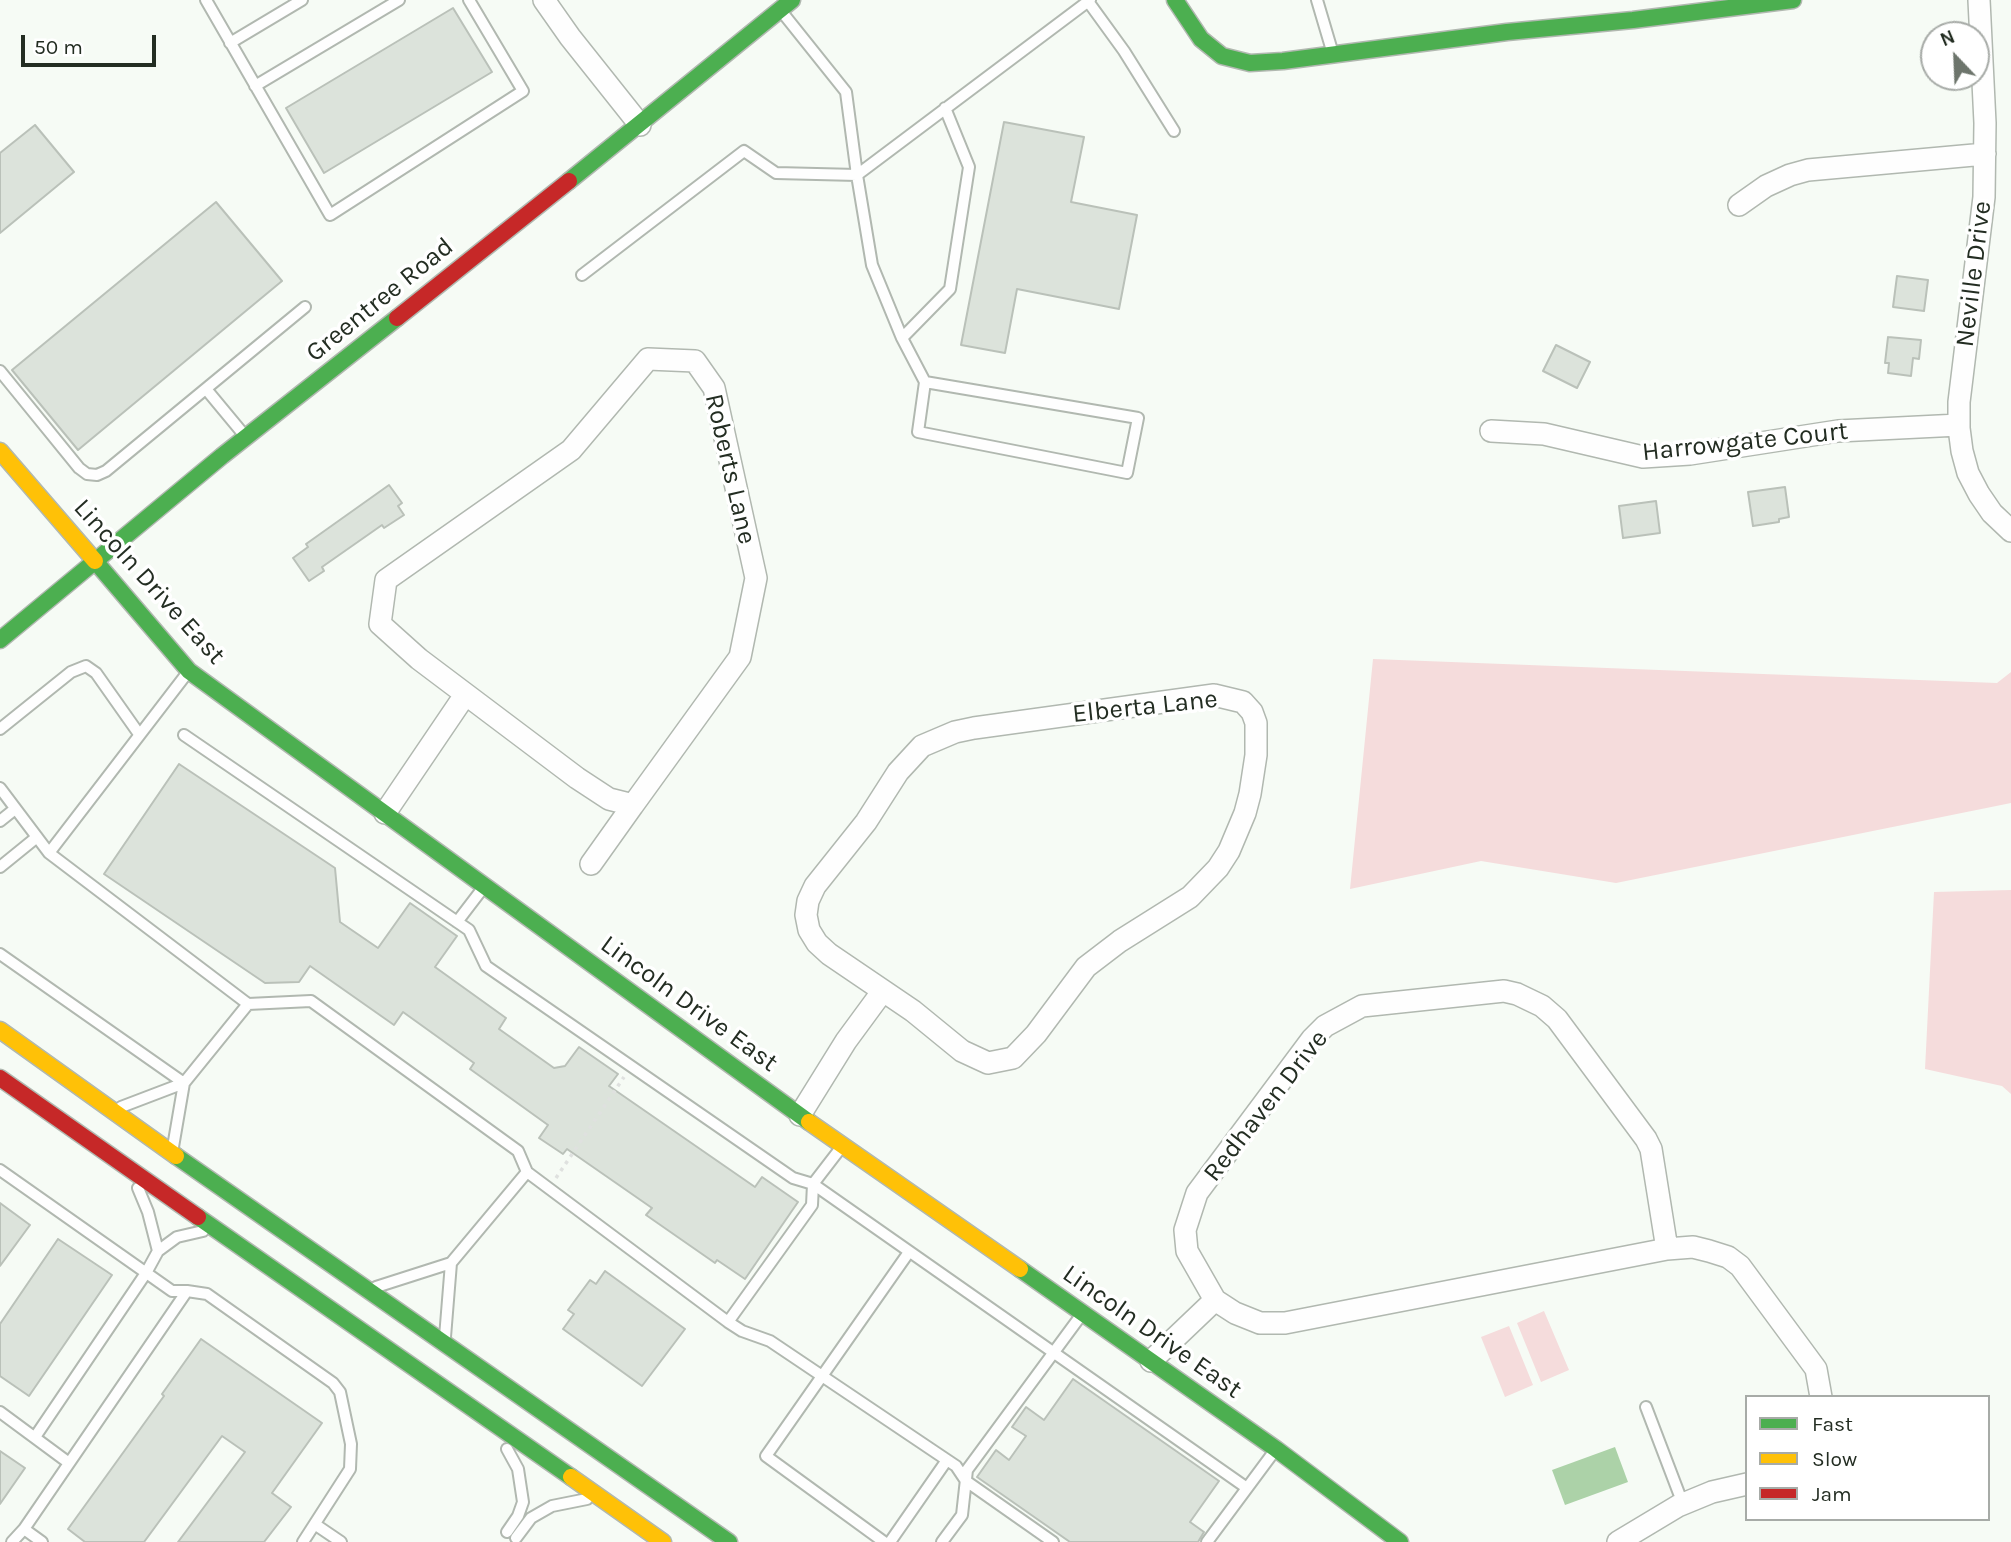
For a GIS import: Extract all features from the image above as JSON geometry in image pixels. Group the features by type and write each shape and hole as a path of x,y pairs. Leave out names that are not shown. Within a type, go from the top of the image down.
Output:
{"main road":[{"path":"1175,0 1201,39 1222,56 1250,63 1793,0"},
{"name":"Greentree Road","path":"0,640 246,438 640,125 786,5"},
{"name":"Lincoln Drive East","path":"0,451 189,671 800,1115 1276,1449 1400,1542"},
{"path":"0,1030 111,1111 729,1542"},
{"path":"0,1078 663,1542"}],"street":[{"name":"Neville Drive","path":"1979,0 1985,99 1982,223 1959,425 1962,451 1973,483 1992,513 2011,531"},
{"path":"553,4 640,125"},
{"path":"1739,205 1766,186 1808,170 1985,154"},
{"name":"Roberts Lane","path":"648,359 695,361 714,388 756,578 740,657 633,805 609,799 577,778 465,695 380,624 386,580 572,450 648,359"},
{"name":"Harrowgate Court","path":"1491,430 1544,433 1643,457 1690,453 1838,431 1959,425"},
{"path":"385,813 465,695"},
{"name":"Elberta Lane","path":"1214,695 1243,702 1252,712 1258,738 1252,784 1237,832 1218,869 1190,897 1086,967 1036,1034 1013,1058 988,1063 975,1058 913,1011 882,992 817,943 809,930 806,915 808,901 866,822 898,772 922,746 955,732 974,728 1214,695"},
{"path":"591,864 633,805"},
{"name":"Redhaven Drive","path":"1215,1300 1187,1251 1185,1230 1197,1193 1312,1039 1325,1026 1362,1006 1504,991 1542,1006 1578,1044 1646,1139 1667,1249"},
{"path":"800,1115 846,1041 882,992"},
{"path":"1151,1361 1215,1300 1235,1313 1260,1323 1285,1323 1667,1249 1693,1247 1728,1257 1740,1266 1816,1369 1821,1395"},
{"path":"1618,1542 1644,1535 1682,1504 1713,1492 1745,1484"}],"lane":[{"path":"206,0 330,215 523,91 469,0"},
{"path":"230,43 302,0"},
{"path":"255,86 399,0"},
{"path":"1317,0 1333,54"},
{"path":"582,275 744,151 776,173 857,175 1088,1 1124,51 1174,131"},
{"path":"786,5 846,92 872,265 902,338 925,382 918,432 1127,473 1138,418 925,382"},
{"path":"902,338 950,289 970,167 946,108"},
{"path":"0,371 84,472 94,475 105,472 305,307"},
{"path":"206,389 246,438"},
{"path":"0,729 71,672 86,666 96,673 139,734"},
{"path":"49,853 189,671"},
{"path":"184,736 468,930 486,966 793,1178 813,1184 1247,1488"},
{"path":"0,789 49,853 248,1004 311,1002 518,1151 527,1172 728,1322 742,1331 770,1341 956,1466 966,1481 1053,1542"},
{"path":"0,821 15,808"},
{"path":"0,867 37,837"},
{"path":"457,922 484,886"},
{"path":"0,954 184,1083"},
{"path":"172,1153 184,1083 248,1004"},
{"path":"111,1111 184,1083"},
{"path":"728,1322 812,1205 813,1184 843,1145"},
{"path":"124,1165 148,1212 158,1251"},
{"path":"0,1170 172,1291 207,1294 333,1383 340,1392 351,1444 350,1469 303,1542"},
{"path":"368,1289 451,1263 527,1172"},
{"path":"35,1437 146,1273 158,1251 177,1237 215,1228"},
{"path":"884,1542 766,1456 909,1252"},
{"path":"444,1342 451,1263"},
{"path":"12,1542 187,1291"},
{"path":"942,1542 962,1515 968,1470 1082,1314"},
{"path":"1646,1407 1682,1504"},
{"path":"0,1412 69,1463"},
{"path":"488,1420 518,1469 523,1502 512,1535 531,1518 552,1507 599,1498"},
{"path":"1207,1542 1276,1449"},
{"path":"890,1542 947,1460"},
{"path":"316,1525 341,1542"},
{"path":"24,1528 42,1542"}],"path":[{"path":"549,1188 632,1066"}],"shaded area":[{"path":"1373,659 1997,683 2011,672 2011,803 1616,883 1481,861 1350,889"},
{"path":"2011,890 2011,1094 2002,1086 1925,1069 1934,892"},
{"path":"1544,1311 1569,1370 1541,1382 1517,1323"},
{"path":"1509,1326 1533,1385 1505,1397 1481,1337"},
{"path":"1615,1447 1628,1482 1565,1505 1552,1470"}],"building":[{"path":"453,8 492,72 324,173 286,108"},
{"path":"1004,122 1084,137 1071,202 1137,215 1119,309 1017,289 1005,353 961,345"},
{"path":"35,125 74,172 0,233 0,153"},
{"path":"216,202 282,281 78,450 12,370"},
{"path":"1897,276 1928,280 1924,311 1893,307"},
{"path":"1888,337 1921,340 1919,359 1913,358 1911,376 1888,373 1889,363 1885,363"},
{"path":"1556,345 1590,362 1577,388 1543,371"},
{"path":"389,485 402,503 398,506 404,515 384,528 382,525 322,567 324,571 309,581 293,558 308,547 306,544"},
{"path":"1785,487 1789,517 1779,519 1779,522 1753,526 1748,492"},
{"path":"1656,501 1660,533 1623,538 1619,506"},
{"path":"179,764 335,868 340,922 378,948 410,903 457,936 435,967 506,1018 499,1029 554,1068 565,1066 579,1047 618,1074 609,1086 755,1187 762,1177 798,1202 745,1279 717,1260 715,1263 646,1215 652,1208 567,1149 563,1154 539,1138 548,1125 470,1069 474,1063 403,1012 394,1025 310,966 299,982 265,983 104,874"},
{"path":"0,1203 30,1225 0,1266"},
{"path":"58,1239 112,1275 29,1396 0,1376 0,1324"},
{"path":"605,1271 685,1329 642,1386 563,1329 574,1314 568,1310 590,1280 596,1284"},
{"path":"201,1339 322,1423 272,1493 291,1507 264,1542 178,1542 245,1452 222,1436 144,1542 85,1542 68,1529 164,1396 162,1394"},
{"path":"1073,1379 1219,1481 1190,1522 1204,1532 1198,1542 1070,1542 977,1477 996,1450 1009,1460 1026,1436 1012,1427 1026,1407 1044,1420"},
{"path":"0,1451 25,1468 0,1504"}],"traffic: fast":[{"path":"569,181 792,0"},
{"path":"1175,0 1201,39 1222,56 1250,63 1793,0"},
{"path":"0,640 222,456 397,318"},
{"path":"95,561 189,671 809,1122"},
{"path":"176,1156 729,1542"},
{"path":"198,1217 571,1477"},
{"path":"1020,1269 1276,1449 1400,1542"}],"traffic: slow":[{"path":"0,451 95,561"},
{"path":"0,1030 176,1156"},
{"path":"809,1122 1020,1269"},
{"path":"571,1477 663,1542"}],"traffic: jam":[{"path":"397,318 569,181"},
{"path":"0,1078 198,1217"}]}
